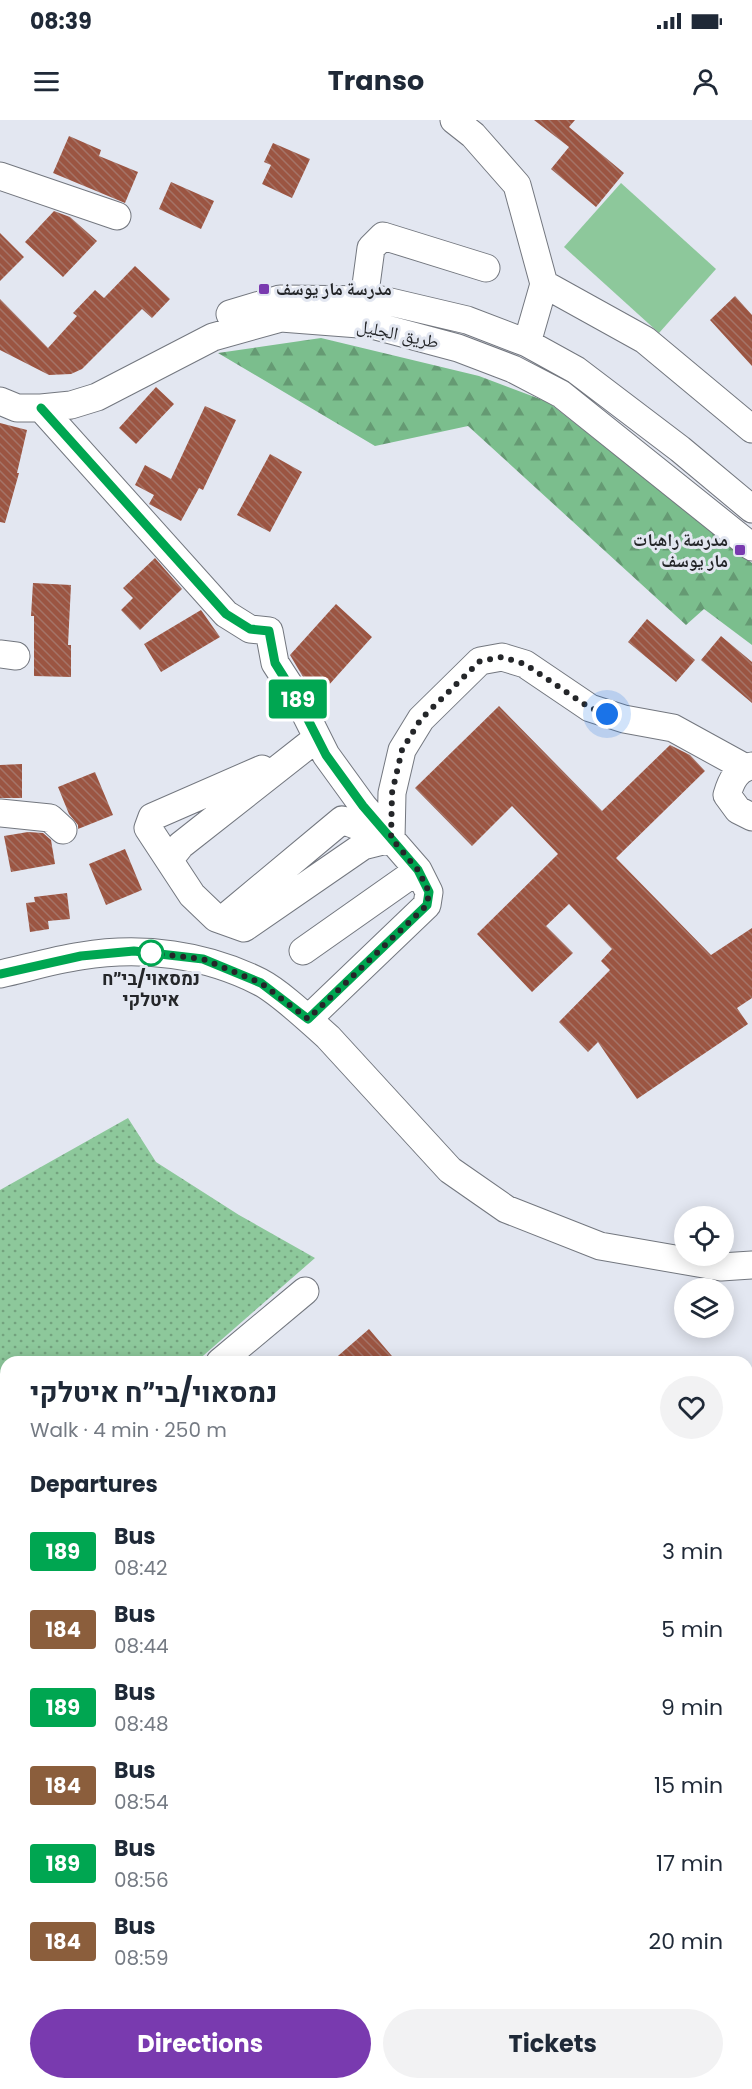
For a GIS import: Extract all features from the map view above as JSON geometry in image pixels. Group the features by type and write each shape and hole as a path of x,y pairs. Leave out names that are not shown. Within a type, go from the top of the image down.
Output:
{"street":[{"path":"454,120 473,135 517,185 544,285 527,343"},
{"path":"0,176 117,216"},
{"path":"364,300 371,248 384,236 486,268"},
{"path":"544,285 645,340 752,429"},
{"name":"طريق الجليل","path":"0,386 18,396 39,398 94,386 203,321 280,299 382,300 467,320 527,343 576,370 680,449 752,509"},
{"name":"طريق الجليل","path":"0,400 16,408 71,405 97,397 213,337 281,318 372,325 459,348 513,369 561,394 752,547"},
{"path":"41,408 226,614 250,629 269,631 275,663 297,698 308,745 326,755 363,806 418,870 429,892 427,905 308,1019"},
{"path":"391,838 392,793 402,750 421,719 480,661 502,657 525,664 590,708 624,719 674,728 748,766 731,782 727,795 738,810 752,817"},
{"path":"308,745 152,817 148,828 192,895 216,918 222,920 342,819 391,838"},
{"path":"169,860 181,844 308,745"},
{"path":"0,813 50,818 63,830"},
{"path":"303,951 418,870"},
{"path":"0,974 81,956 134,951 203,959 261,983 308,1019 328,1037 450,1170 506,1209 600,1246 721,1267 752,1264"},
{"path":"227,1356 305,1291"}],"green space":[{"path":"621,183 716,269 659,333 564,247"},
{"path":"321,338 479,376 548,402 752,563 752,645 704,609 686,625 468,426 375,446 218,353"},
{"path":"128,1118 156,1162 239,1215 315,1258 203,1356 0,1356 0,1190"}],"building":[{"path":"534,120 575,120 569,127 624,173 596,207 551,169 569,147"},
{"path":"69,136 101,150 99,156 138,172 125,203 53,173"},
{"path":"273,143 310,159 292,198 262,184 271,165 264,162"},
{"path":"171,182 214,201 201,229 159,209"},
{"path":"54,211 70,217 97,241 63,277 25,242"},
{"path":"0,233 24,257 0,281"},
{"path":"135,266 170,299 152,318 142,309 82,369 71,374 49,375 0,350 0,299 48,348 77,316 73,313 95,290 104,298"},
{"path":"735,296 752,315 752,366 710,320"},
{"path":"156,387 174,404 136,444 119,428"},
{"path":"205,406 236,420 203,490 199,488 181,521 149,504 154,495 135,485 145,465 171,479"},
{"path":"0,423 27,430 17,473 19,473 5,523 0,522"},
{"path":"270,454 302,472 270,532 237,515"},
{"path":"155,558 182,589 140,630 121,610 133,598 123,588"},
{"path":"33,583 71,585 68,645 71,645 71,677 34,676 34,616 31,616"},
{"path":"336,604 372,637 319,696 309,687 290,655"},
{"path":"201,610 220,637 161,672 144,644"},
{"path":"647,619 695,660 676,682 628,642"},
{"path":"721,636 752,662 752,703 701,660"},
{"path":"499,706 602,811 670,745 690,755 705,771 616,858 711,955 752,928 752,998 737,1008 748,1024 637,1099 598,1042 588,1052 559,1022 610,970 601,961 612,949 569,904 546,926 573,953 532,992 477,934 558,854 512,806 472,846 415,788"},
{"path":"22,764 22,798 0,798 0,765"},
{"path":"95,772 113,815 78,829 58,787"},
{"path":"28,832 43,833 51,840 55,864 11,872 4,836"},
{"path":"125,849 142,890 106,905 89,864"},
{"path":"67,893 70,919 48,921 49,929 30,932 26,903 35,902 34,897"},
{"path":"369,1329 392,1356 338,1356"}],"bus line":[{"name":"189","path":"0,974 81,956 134,951 203,959 261,983 308,1019 427,905 429,892 418,870 363,806 326,755 297,698 275,663 269,631 250,629 226,614 41,408"}],"place":[{"name":"مدرسة مار يوسف","path":"264,289"},
{"name":"مدرسة راهبات مار يوسف","path":"740,550"},
{"name":"נמסאוי/בי״ח איטלקי","path":"151,953"}],"route":[{"path":"151,953 203,959 261,983 308,1019 427,905 429,892 418,870 391,838 392,793 402,750 421,719 480,661 502,657 525,664 590,708 607,714"}]}
